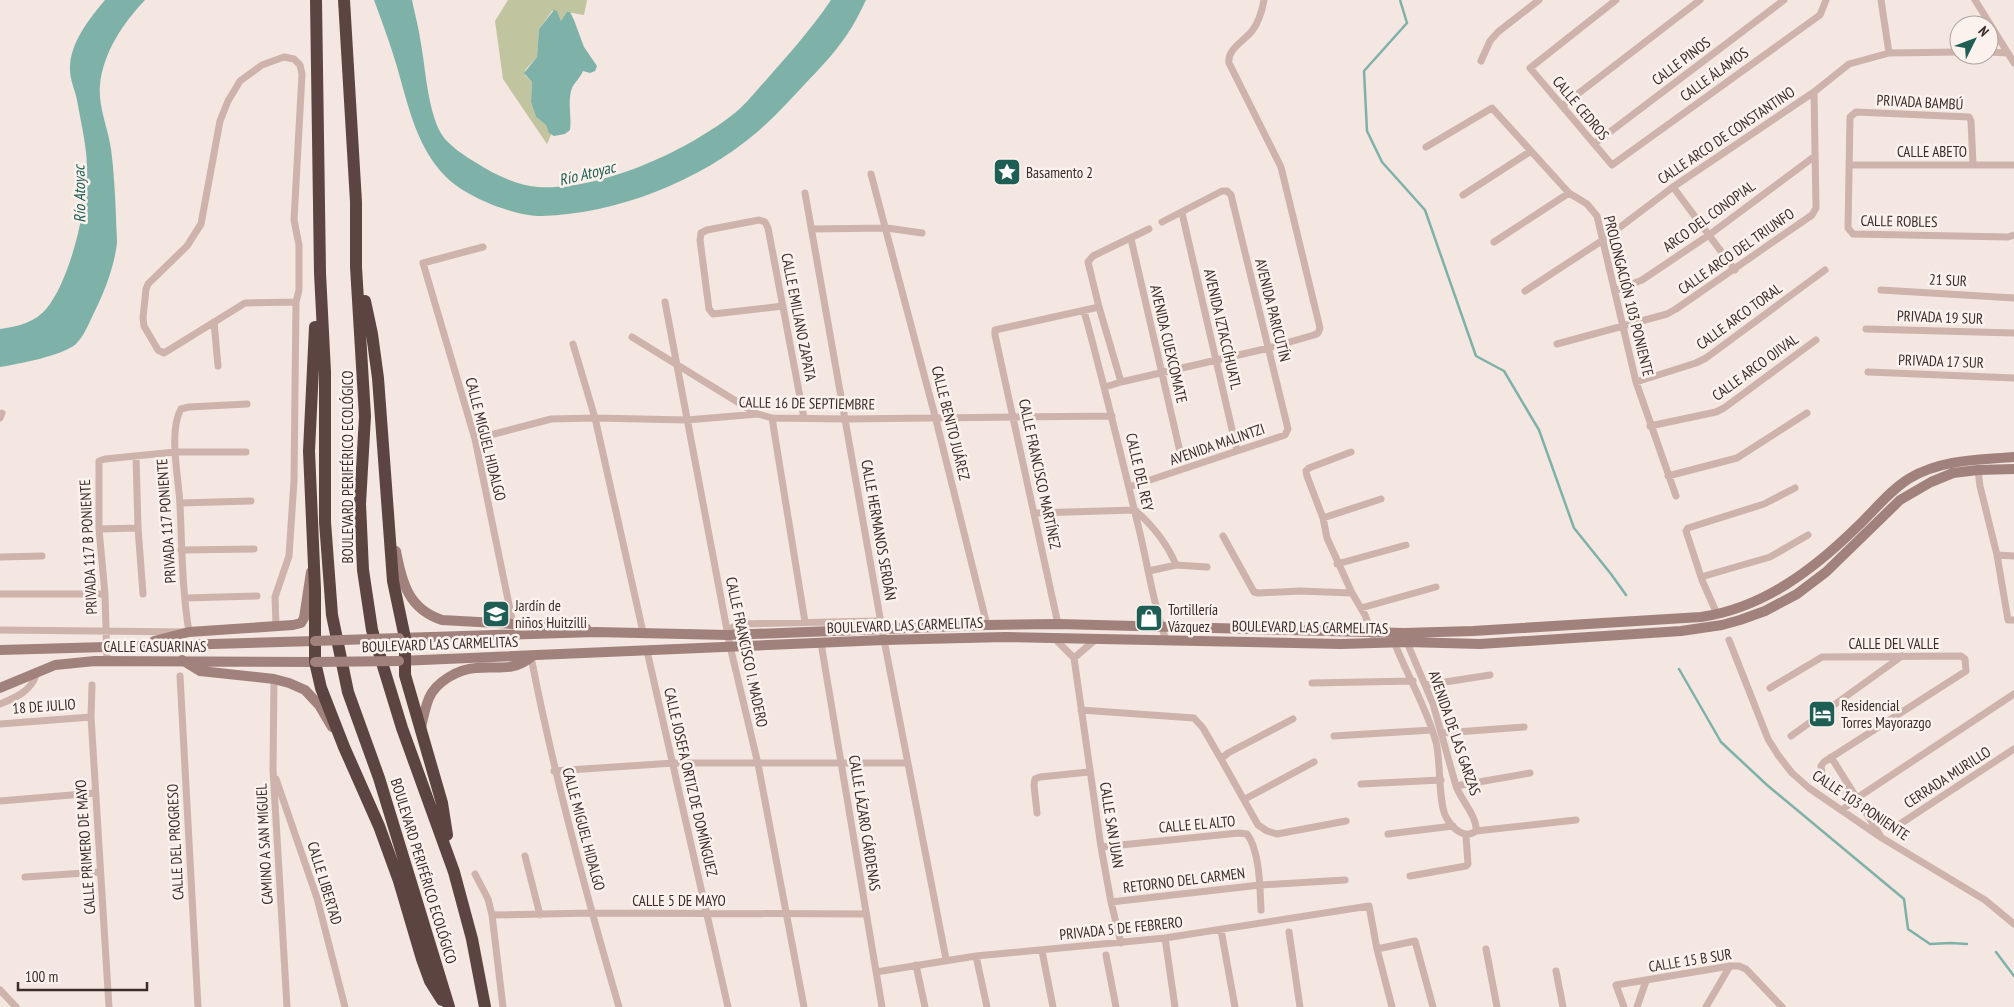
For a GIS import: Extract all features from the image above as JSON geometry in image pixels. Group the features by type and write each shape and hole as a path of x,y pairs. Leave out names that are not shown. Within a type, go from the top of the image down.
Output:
{"highway":[{"name":"BOULEVARD PERIFÉRICO ECOLÓGICO","path":"316,0 320,273 325,372 325,522 332,615 348,692 379,778 448,1007"},
{"name":"BOULEVARD PERIFÉRICO ECOLÓGICO","path":"344,0 356,202 356,267 366,416 360,504 363,570 371,621 402,728 454,872 472,938 485,1007"},
{"path":"356,267 368,316 378,378 385,491 393,581 402,638 402,661 442,803 454,872"},
{"path":"320,273 316,313 309,451 315,589 315,662 321,688 400,881 430,981 448,1007"}],"main road":[{"name":"BOULEVARD LAS CARMELITAS","path":"0,650 595,632 728,635 884,634 1375,643 1394,642 1405,637 1473,631 1717,614 1748,604 1794,580 1820,561 1902,485 1932,468 1962,460 2014,458"},
{"path":"1950,463 1953,473"},
{"name":"BOULEVARD LAS CARMELITAS","path":"315,662 531,657 822,642 987,624 1390,632 1405,637 1480,644 1681,631 1722,625 1740,620 1765,611 1805,589 1826,572 1900,500 1931,482 1953,473 2014,469"},
{"path":"385,491 404,584 416,605 428,614 442,620 582,626 595,632"},
{"path":"139,646 189,632 301,623 304,618 313,554"},
{"path":"421,728 430,696 439,685 451,676 475,668 511,668 519,666 531,657"},
{"path":"182,660 200,671 274,679 305,690 319,705 344,747"},
{"name":"CALLE CASUARINAS","path":"0,688 36,675 55,665 107,661 182,660 315,662"}],"street":[{"path":"1105,387 1314,336 1320,328 1281,167 1229,63 1228,57 1258,22 1264,0"},
{"path":"1482,61 1490,41 1498,32 1539,0"},
{"name":"CALLE CEDROS","path":"1612,165 1530,68 1616,0"},
{"path":"1562,106 1700,0"},
{"name":"CALLE PINOS","path":"1594,144 1784,0"},
{"name":"CALLE ÁLAMOS","path":"1612,165 1820,15 1826,0"},
{"path":"1881,0 1889,53"},
{"path":"1975,0 2014,63"},
{"name":"CALLE ARCO DE CONSTANTINO","path":"1525,291 1603,240 1673,187 1814,92 1849,64 1889,53 1949,52"},
{"path":"1999,52 2008,52"},
{"path":"276,626 274,597 289,556 296,302 299,290 300,245 294,220 302,74 300,65 294,59 284,58 262,65 251,72 240,81 228,100 220,121 200,224 186,246 148,284 143,318 144,326 158,350 164,353 244,304 296,302"},
{"name":"CALLE ARCO DEL TRIUNFO","path":"1557,344 1666,314 1735,270 1814,212 1814,92"},
{"name":"PROLONGACIÓN 103 PONIENTE","path":"1426,147 1492,108 1569,193 1587,204 1594,211 1603,240 1636,382 1676,496"},
{"name":"PRIVADA BAMBÚ","path":"1852,113 1969,117 1971,121 1973,164"},
{"name":"CALLE ROBLES","path":"1852,113 1850,117 1848,228 1853,234 2008,237 2014,235"},
{"path":"1463,195 1531,151"},
{"name":"ARCO DEL CONOPIAL","path":"1615,291 1642,280 1708,235 1814,156"},
{"name":"CALLE ABETO","path":"1850,165 2014,165"},
{"name":"CALLE BENITO JUÁREZ","path":"871,174 936,416 987,624"},
{"path":"1673,187 1735,270"},
{"name":"AVENIDA PARICUTÍN","path":"1182,213 1217,193 1227,191 1230,195 1288,429 1285,435"},
{"name":"CALLE HERMANOS SERDÁN","path":"805,193 884,634 946,960"},
{"path":"1494,242 1569,193"},
{"path":"1162,222 1182,213"},
{"name":"AVENIDA IZTACCÍHUATL","path":"1182,213 1237,451"},
{"name":"CALLE EMILIANO ZAPATA","path":"783,306 713,314 709,309 700,240 701,233 707,230 759,220 765,222 768,228 783,306 804,418"},
{"path":"812,230 887,228 922,233"},
{"path":"1122,382 1099,307 1088,262 1093,256 1149,229"},
{"name":"AVENIDA CUEXCOMATE","path":"1131,239 1181,456"},
{"name":"CALLE MIGUEL HIDALGO","path":"483,247 423,263 475,439 514,624"},
{"name":"CALLE ARCO TORAL","path":"1636,382 1706,358 1825,270"},
{"name":"21 SUR","path":"1881,290 2014,298"},
{"name":"CALLE FRANCISCO I. MADERO","path":"665,302 730,646 758,764 804,1007"},
{"path":"1084,311 1099,307"},
{"name":"CALLE FRANCISCO MARTÍNEZ","path":"1058,624 995,330 1084,311"},
{"name":"CALLE DEL REY","path":"1084,311 1105,387 1149,571 1158,617 1166,640"},
{"path":"214,322 218,366"},
{"name":"PRIVADA 19 SUR","path":"1866,329 2014,333"},
{"path":"632,337 758,414"},
{"name":"CALLE ARCO OJIVAL","path":"1650,426 1716,412 1724,408 1816,340"},
{"path":"573,344 595,418 643,632"},
{"name":"PRIVADA 17 SUR","path":"1868,372 2014,378"},
{"name":"PRIVADA 117 PONIENTE","path":"189,632 181,550 180,503 175,452 177,416 181,409 247,404"},
{"path":"1668,476 1737,458 1807,413"},
{"name":"CALLE 16 DE SEPTIEMBRE","path":"475,439 551,420 595,418 686,420 758,414 772,418 845,419 936,416 1014,418 1112,416"},
{"path":"772,418 805,622"},
{"name":"AVENIDA MALINTZI","path":"1129,487 1285,435"},
{"path":"143,594 138,528 136,456 175,452 246,452"},
{"path":"1351,452 1309,468 1306,471 1324,518 1327,538 1337,564 1362,608 1375,643"},
{"name":"PRIVADA 117 B PONIENTE","path":"107,661 105,594 99,529 99,462 105,458 136,456"},
{"path":"1978,470 2011,620"},
{"path":"1717,614 1701,577 1686,531 1691,525 1764,504 1795,488"},
{"path":"1324,518 1381,499"},
{"path":"180,503 251,501"},
{"path":"1035,513 1134,510 1151,525 1165,543 1176,565"},
{"path":"99,529 138,528"},
{"path":"1701,577 1770,557 1808,535"},
{"path":"1223,536 1254,592 1352,593"},
{"path":"1337,564 1406,545"},
{"path":"181,550 254,549"},
{"path":"0,557 42,556"},
{"path":"1997,556 2014,556"},
{"path":"1149,571 1176,565 1207,567"},
{"path":"1362,608 1436,587"},
{"path":"0,594 105,594"},
{"path":"185,598 257,596"},
{"name":"BOULEVARD LAS CARMELITAS","path":"728,635 733,627 741,624 876,621 884,634"},
{"path":"0,630 189,632"},
{"name":"AVENIDA DE LAS GARZAS","path":"1390,632 1413,681 1432,730 1440,761 1443,809 1453,826 1466,836"},
{"name":"AVENIDA DE LAS GARZAS","path":"1405,637 1426,685 1443,733 1456,786 1462,801 1474,817 1477,826 1476,831"},
{"path":"1054,638 1074,658 1096,639"},
{"name":"CALLE 103 PONIENTE","path":"1729,640 1768,739 1792,773 1809,788 1882,838 1985,900 2014,924"},
{"name":"CALLE LÁZARO CÁRDENAS","path":"822,642 882,1007"},
{"name":"CALLE JOSEFA ORTIZ DE DOMÍNGUEZ","path":"647,651 728,1007"},
{"path":"1791,736 1902,656"},
{"name":"CALLE DEL VALLE","path":"1770,688 1822,657 1960,656 1964,659 1966,671 1831,757"},
{"name":"CALLE MIGUEL HIDALGO","path":"531,657 554,771 619,1007"},
{"name":"CALLE SAN JUAN","path":"1074,658 1101,847 1120,943"},
{"path":"0,704 24,692 36,675"},
{"path":"1426,685 1490,675"},
{"name":"CALLE DEL PROGRESO","path":"180,676 198,1007"},
{"name":"CAMINO A SAN MIGUEL","path":"274,679 273,769 287,1007"},
{"path":"1312,683 1413,681"},
{"name":"CALLE PRIMERO DE MAYO","path":"92,685 90,717 109,1007"},
{"path":"1842,810 1857,798 2014,694"},
{"path":"1080,710 1194,718 1203,728 1245,799 1258,825 1267,831 1277,834 1346,821"},
{"name":"18 DE JULIO","path":"0,724 90,717"},
{"path":"1221,759 1228,753 1293,719"},
{"path":"1443,733 1524,727"},
{"path":"1334,736 1432,730"},
{"name":"CERRADA MURILLO","path":"1894,828 2014,749"},
{"path":"1857,798 1822,775 1821,766 1831,757 1857,798 1882,838"},
{"path":"1245,799 1314,762"},
{"path":"554,771 674,763 908,763"},
{"name":"CALLE LIBERTAD","path":"273,769 317,898 346,1007"},
{"path":"1037,812 1035,779 1089,772"},
{"path":"1456,786 1530,773"},
{"path":"1361,784 1442,780"},
{"path":"0,801 95,794"},
{"path":"1410,876 1464,868 1468,864 1466,836 1476,831 1576,820"},
{"path":"1388,834 1453,826"},
{"name":"CALLE EL ALTO","path":"1101,847 1239,833 1247,834 1253,842 1260,885 1261,910"},
{"path":"525,856 540,916"},
{"path":"25,877 100,872"},
{"path":"475,874 488,898 492,915 503,1007"},
{"name":"RETORNO DEL CARMEN","path":"1111,902 1260,885 1345,880"},
{"name":"PRIVADA 5 DE FEBRERO","path":"876,972 976,956 1164,938 1369,906 1377,949"},
{"name":"CALLE 5 DE MAYO","path":"492,915 540,916 592,913 866,914"},
{"path":"1221,930 1235,1007"},
{"path":"1289,932 1300,1007"},
{"path":"1164,938 1175,1007"},
{"path":"1392,1007 1377,949 1416,941 1433,1007"},
{"path":"1486,949 1497,1007"},
{"path":"1042,951 1053,1007"},
{"path":"1106,955 1116,1007"},
{"path":"976,956 987,1007"},
{"path":"916,966 925,1007"},
{"path":"1706,1007 1730,966"},
{"name":"CALLE 15 B SUR","path":"1624,1007 1616,985 1730,966 1739,966 1746,969 1779,1006"},
{"path":"1556,971 1563,1007"},
{"path":"1637,1007 1646,981"},
{"path":"0,990 16,1007"}],"green space":[{"path":"508,0 587,0 584,15 567,12 563,21 561,21 557,11 552,11 539,29 537,57 525,70 525,75 532,82 531,102 536,117 546,125 551,135 547,144 503,79 495,21"}],"water":[{"path":"105,0 145,0 129,18 115,39 105,61 100,85 102,109 110,141 115,191 117,243 111,271 97,307 84,334 76,344 51,356 0,367 0,329 26,323 43,313 56,294 72,255 83,211 87,169 83,133 70,74 71,60 76,41 81,32"},
{"path":"374,0 412,0 431,107 439,130 452,146 489,171 513,181 538,187 562,187 615,175 642,166 694,141 744,105 800,41 831,0 866,0 849,32 826,61 769,121 734,150 683,180 627,202 570,214 542,216 504,209 465,192 446,177 435,164 426,151 413,120 392,50"},
{"path":"554,10 557,11 561,21 567,12 570,12 584,47 597,66 595,71 590,73 583,71 572,88 570,98 570,130 565,134 554,136 549,133 546,125 536,117 531,102 532,82 524,73 537,57 539,29"}],"waterway":[{"path":"1400,0 1407,23 1364,71 1367,131 1382,162 1425,210 1476,356 1504,371 1539,430 1574,528 1626,595"},
{"path":"1679,669 1721,742 1767,785 1904,899 1908,929 1930,944 1967,944"},
{"path":"1996,952 2014,976"}],"place":[{"name":"Basamento 2","path":"1007,172"},
{"name":"Jardín de niños Huitzilli","path":"496,614"},
{"name":"Tortillería Vázquez","path":"1149,618"},
{"name":"Residencial Torres Mayorazgo","path":"1822,714"}],"water label":[{"name":"Río Atoyac","path":"587,173"},
{"name":"Río Atoyac","path":"79,194"}]}
